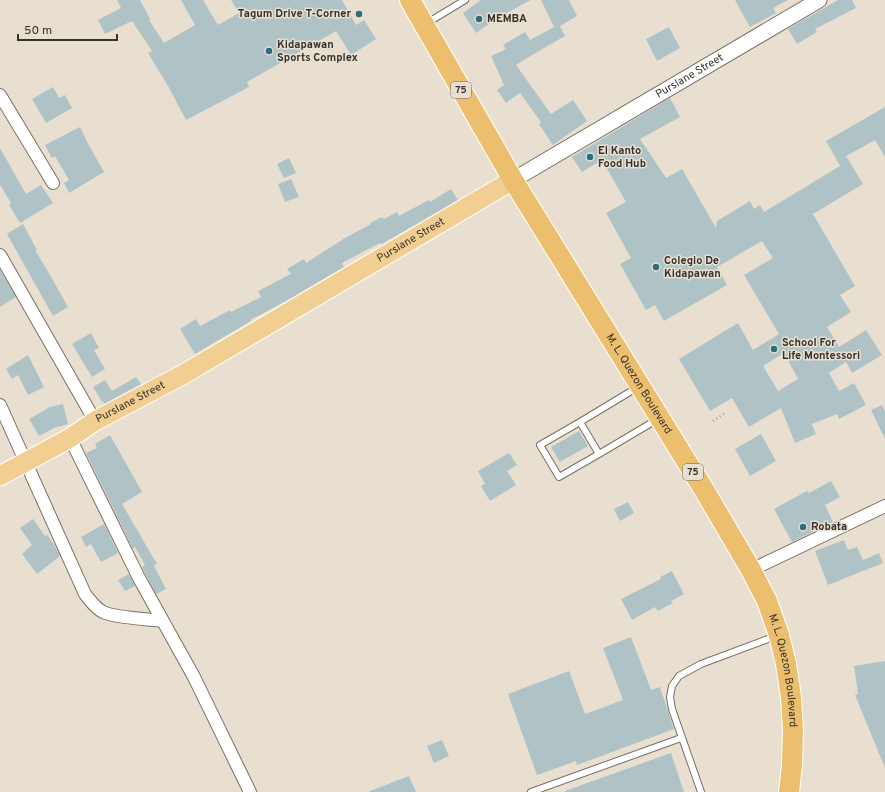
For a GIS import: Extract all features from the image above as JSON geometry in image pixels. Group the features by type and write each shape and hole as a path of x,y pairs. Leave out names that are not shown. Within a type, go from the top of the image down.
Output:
{"highway":[{"name":"M. L. Quezon Boulevard","path":"410,0 513,180 703,488 751,570 767,601 779,635 786,664 791,697 793,730 792,765 789,792"}],"main road":[{"name":"Purslane Street","path":"0,476 70,438 95,421 184,374 513,180"}],"street":[{"name":"Purslane Street","path":"513,180 819,0"},
{"path":"0,94 53,183"},
{"path":"0,255 95,421"},
{"path":"0,405 85,594 102,612 113,615 163,621"},
{"path":"70,438 139,578 194,677 250,792"},
{"path":"751,570 885,506"}],"lane":[{"path":"424,25 465,0"},
{"path":"640,386 540,445 559,477 659,418"},
{"path":"580,422 599,454"},
{"path":"701,792 672,709 670,697 672,686 679,676 701,664 779,635"},
{"path":"531,792 681,738"}],"path":[{"path":"713,421 724,414"}],"building":[{"path":"117,0 140,0 150,19 149,20 164,43 195,25 181,0 203,0 218,25 239,13 231,0 342,0 356,25 364,20 376,39 351,55 336,31 247,82 249,87 186,120 148,53 152,51 132,21 105,34 98,20 121,8"},
{"path":"481,0 531,0 499,17 476,33 463,13"},
{"path":"541,0 569,0 577,16 560,26 565,36 516,65 551,114 573,100 587,121 553,145 539,124 541,122 520,93 506,103 497,90 504,85 491,56 506,49 503,45 525,32 530,40 554,27"},
{"path":"735,0 788,0 773,8 776,13 750,27"},
{"path":"838,0 852,0 856,8 815,29 817,32 797,44 788,29"},
{"path":"669,27 680,48 657,61 646,39"},
{"path":"53,87 59,98 65,95 72,108 46,123 32,99"},
{"path":"670,98 680,117 640,139 666,178 682,169 716,228 717,221 750,201 754,209 760,205 764,212 840,166 826,141 885,107 885,157 875,140 846,156 863,184 813,214 855,286 840,295 851,312 827,327 839,347 866,330 882,355 852,373 846,362 829,373 839,391 854,383 866,405 839,419 837,414 812,424 816,434 795,443 781,408 749,427 732,398 710,411 679,359 738,323 753,350 779,334 744,275 773,258 762,241 717,267 727,285 664,321 655,305 646,310 620,264 631,258 606,213 626,202 602,160 582,172 572,157","holes":["784,353 798,379 778,391 763,366"]},
{"path":"80,127 104,172 69,193 64,183 69,180 55,156 52,158 45,145"},
{"path":"0,148 26,194 41,185 53,203 20,223 9,205 11,203 0,185"},
{"path":"289,158 296,173 284,178 277,164"},
{"path":"291,179 299,197 285,202 278,184"},
{"path":"451,189 458,200 382,244 380,243 342,263 344,267 250,320 251,321 195,354 180,329 196,319 200,326 230,310 231,312 261,297 258,291 291,274 287,269 304,259 306,263 345,238 371,224 370,223 382,217 384,219 397,212 399,216 429,200 430,202"},
{"path":"23,224 37,250 35,250 68,307 53,316 7,234"},
{"path":"0,270 16,297 0,307"},
{"path":"91,333 99,348 94,350 105,369 92,377 72,344"},
{"path":"28,355 44,387 28,395 18,375 12,379 6,369"},
{"path":"136,377 141,384 104,404 93,387 105,380 112,391"},
{"path":"63,404 68,424 54,428 39,436 29,419 50,407"},
{"path":"882,405 885,411 885,439 871,410"},
{"path":"579,431 588,446 560,462 551,447"},
{"path":"761,434 776,461 750,476 735,449"},
{"path":"110,435 142,492 122,504 157,564 154,566 166,589 156,594 142,567 145,565 135,547 133,549 86,453 97,448 95,444"},
{"path":"509,453 517,465 507,471 516,485 490,501 481,486 485,484 478,471"},
{"path":"831,481 840,497 825,505 833,522 792,542 774,509 807,491 809,493"},
{"path":"628,502 634,513 620,521 614,509"},
{"path":"33,519 45,536 47,535 60,556 37,574 22,554 32,545 20,528"},
{"path":"104,524 118,553 101,562 91,544 86,547 81,537"},
{"path":"844,540 848,550 857,547 863,560 879,553 883,563 828,585 815,551"},
{"path":"672,571 684,594 671,601 673,603 658,611 655,607 632,620 621,599 661,579 660,577"},
{"path":"129,574 135,586 125,591 118,580"},
{"path":"631,637 651,690 660,687 674,729 577,765 576,761 537,775 508,694 569,671 585,714 623,700 603,648"},
{"path":"885,661 885,768 855,695 858,694 854,666"},
{"path":"442,740 449,756 434,763 427,746"},
{"path":"671,753 684,792 565,792 565,791"},
{"path":"409,776 416,792 370,792 370,791"}],"place":[{"name":"Tagum Drive T-Corner","path":"359,14"},
{"name":"MEMBA","path":"479,19"},
{"name":"Kidapawan Sports Complex","path":"269,51"},
{"name":"El Kanto Food Hub","path":"590,157"},
{"name":"Colegio De Kidapawan","path":"656,267"},
{"name":"School For Life Montessori","path":"774,349"},
{"name":"Robata","path":"803,527"}]}
